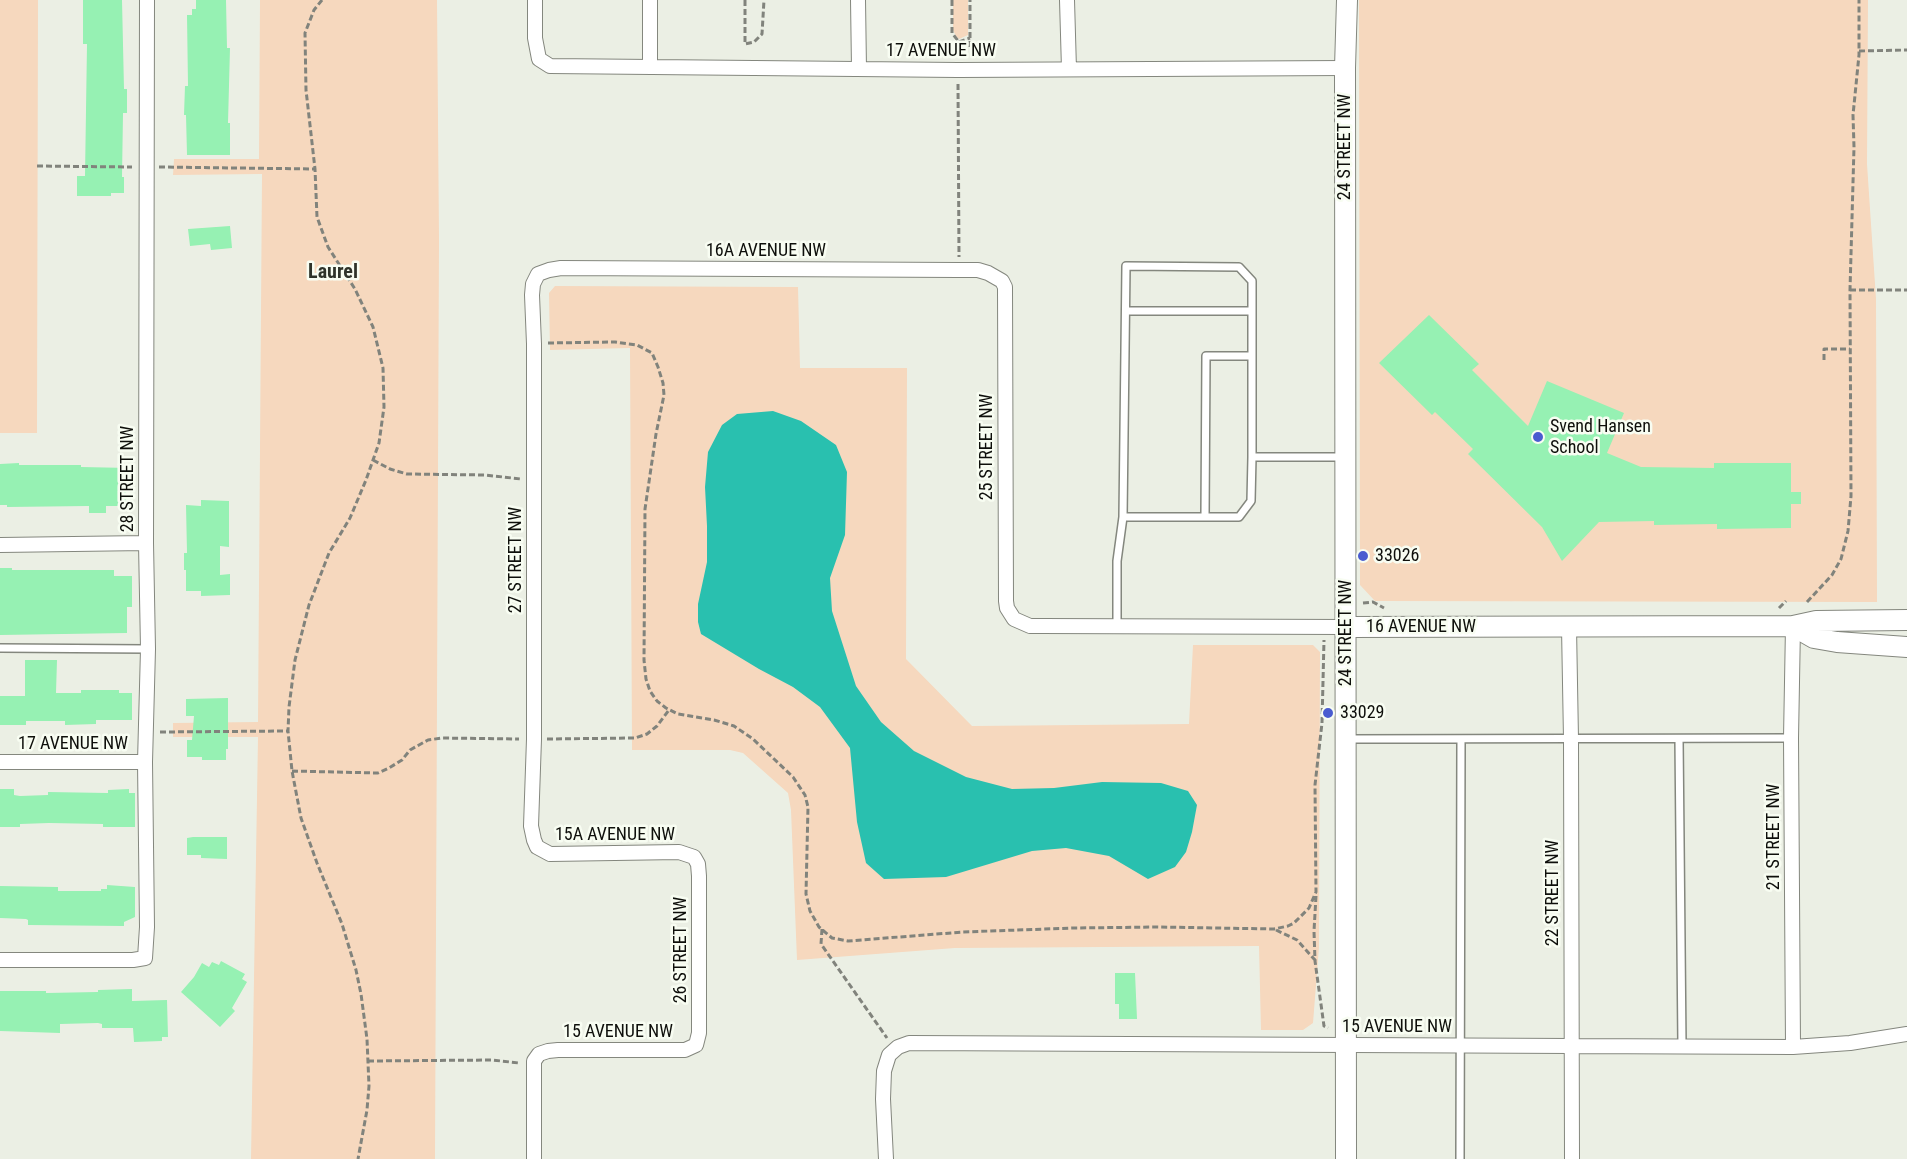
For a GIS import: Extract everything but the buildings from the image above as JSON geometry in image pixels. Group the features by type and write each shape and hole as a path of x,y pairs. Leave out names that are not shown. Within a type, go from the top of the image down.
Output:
{"street":[{"name":"28 STREET NW","path":"0,960 133,960 145,958 148,649 146,543 147,0"},
{"name":"17 AVENUE NW","path":"535,0 535,38 539,59 550,66 1345,68"},
{"path":"650,0 650,66"},
{"path":"858,0 859,68"},
{"path":"1067,0 1069,69"},
{"name":"24 STREET NW","path":"1346,1159 1345,68 1347,0"},
{"name":"16A AVENUE NW","path":"537,274 561,268 978,270 995,276"},
{"name":"27 STREET NW","path":"537,274 532,295 534,739 531,826 537,847"},
{"name":"25 STREET NW","path":"995,276 1002,280 1005,287 1006,602 1014,619"},
{"path":"0,544 146,543"},
{"name":"16 AVENUE NW","path":"1014,619 1030,626 1325,627 1793,626 1815,621 1907,620"},
{"name":"16 AVENUE NW","path":"1793,626 1814,638 1907,647"},
{"name":"21 STREET NW","path":"1793,626 1791,738 1793,1047"},
{"name":"22 STREET NW","path":"1569,627 1572,1159"},
{"name":"17 AVENUE NW","path":"0,762 146,762"},
{"name":"15A AVENUE NW","path":"537,847 550,855 679,852 694,857"},
{"name":"26 STREET NW","path":"694,857 698,864 699,876 699,1033 696,1045"},
{"name":"15 AVENUE NW","path":"892,1052 909,1043 1793,1047 1850,1043 1907,1034"},
{"name":"15 AVENUE NW","path":"537,1060 548,1051 558,1050 685,1050 696,1045"},
{"path":"886,1159 884,1071 892,1052"},
{"path":"534,1159 537,1060"}],"lane":[{"path":"1117,626 1117,561 1123,517 1126,266 1239,267 1252,281 1251,501 1239,517 1123,517"},
{"path":"1126,311 1252,311"},
{"path":"1205,517 1206,356 1252,356"},
{"path":"1252,458 1346,458"},
{"path":"0,648 148,649"},
{"path":"1346,739 1791,738"},
{"path":"1679,739 1682,1046"},
{"path":"1460,1159 1461,740"}],"path":[{"path":"322,0 314,10 305,33 306,90 315,169 317,217 328,247 365,308 379,347 383,368 384,407 373,460 358,499 329,553 309,605 295,660 288,731 292,771 301,818 342,924 356,970 364,1016 368,1061 367,1110 357,1159"},
{"path":"745,0 745,44 754,42 762,34 764,0"},
{"path":"952,0 952,33 959,42 958,54"},
{"path":"970,0 970,47"},
{"path":"1807,602 1832,575 1841,559 1848,531 1851,496 1850,290 1853,115 1859,51 1859,0"},
{"path":"959,42 970,38"},
{"path":"1859,51 1907,50"},
{"path":"958,76 959,270"},
{"path":"38,166 315,169"},
{"path":"1850,290 1907,290"},
{"path":"534,344 615,342 637,345 651,353 663,383 664,395 645,509 644,660 646,679 657,701 669,710 734,726 753,739 793,777 805,795 808,807 806,894 810,911 822,929 832,938 848,941 963,932 1074,928 1274,929 1294,923 1309,908 1316,892"},
{"path":"1824,360 1824,349 1850,350"},
{"path":"373,460 390,469 407,474 485,475 534,479"},
{"path":"1325,627 1322,723 1315,785 1315,961 1324,1026 1347,1045"},
{"path":"548,739 635,738 647,734 657,726 669,710"},
{"path":"146,732 288,731"},
{"path":"292,771 378,773 402,760 410,750 428,740 442,738 520,739"},
{"path":"822,929 821,944 892,1052"},
{"path":"1274,929 1297,940 1315,961"},
{"path":"368,1061 537,1060"}],"shaded area":[{"path":"0,0 38,0 37,433 0,433"},
{"path":"260,0 437,0 439,240 435,1159 251,1159 258,737 173,737 173,723 258,722 262,174 173,175 174,159 259,159"},
{"path":"953,0 968,0 968,35 959,39 953,30"},
{"path":"1359,0 1868,0 1867,164 1876,299 1877,602 1375,601 1360,585"},
{"path":"555,286 798,287 800,368 907,368 906,659 972,726 1189,724 1193,645 1313,645 1320,652 1319,947 1313,1023 1303,1030 1261,1030 1259,946 955,948 797,960 791,810 788,793 743,753 730,750 632,750 630,348 550,350 549,293"}],"water":[{"path":"773,411 801,421 836,445 847,472 845,535 830,578 832,611 856,686 881,722 914,751 966,777 1012,789 1054,788 1102,782 1161,783 1188,791 1197,805 1186,852 1175,867 1148,879 1109,856 1066,848 1032,851 946,877 884,879 866,863 857,822 850,748 820,707 793,687 701,634 698,622 698,604 707,562 705,487 708,452 722,425 737,414"}],"place":[{"name":"Svend Hansen School","path":"1538,437"},
{"name":"33026","path":"1363,556"},
{"name":"33029","path":"1328,713"}],"district":[{"name":"Laurel","path":"333,273"}]}
